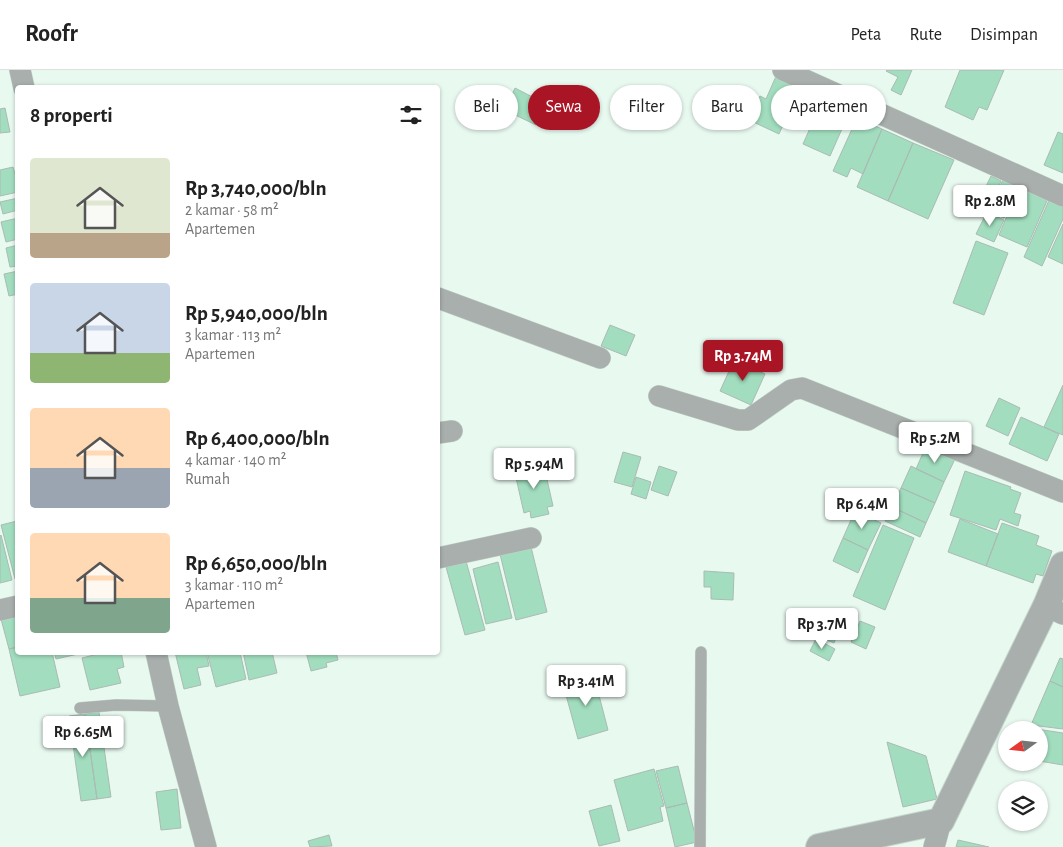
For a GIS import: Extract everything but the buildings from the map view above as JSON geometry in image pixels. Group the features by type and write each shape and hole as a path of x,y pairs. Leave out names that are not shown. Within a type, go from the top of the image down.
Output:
{"street":[{"path":"20,70 23,85"},
{"path":"783,70 1063,196"},
{"path":"440,299 600,358"},
{"path":"659,396 738,420 748,420 791,390 802,388 1063,492"},
{"path":"440,558 531,538"},
{"path":"934,847 941,821 1054,610 1063,565"},
{"path":"0,610 15,607"},
{"path":"157,655 168,706 206,847"},
{"path":"819,847 941,821"}],"lane":[{"path":"700,847 701,652"},
{"path":"80,708 116,705 168,706"}]}
